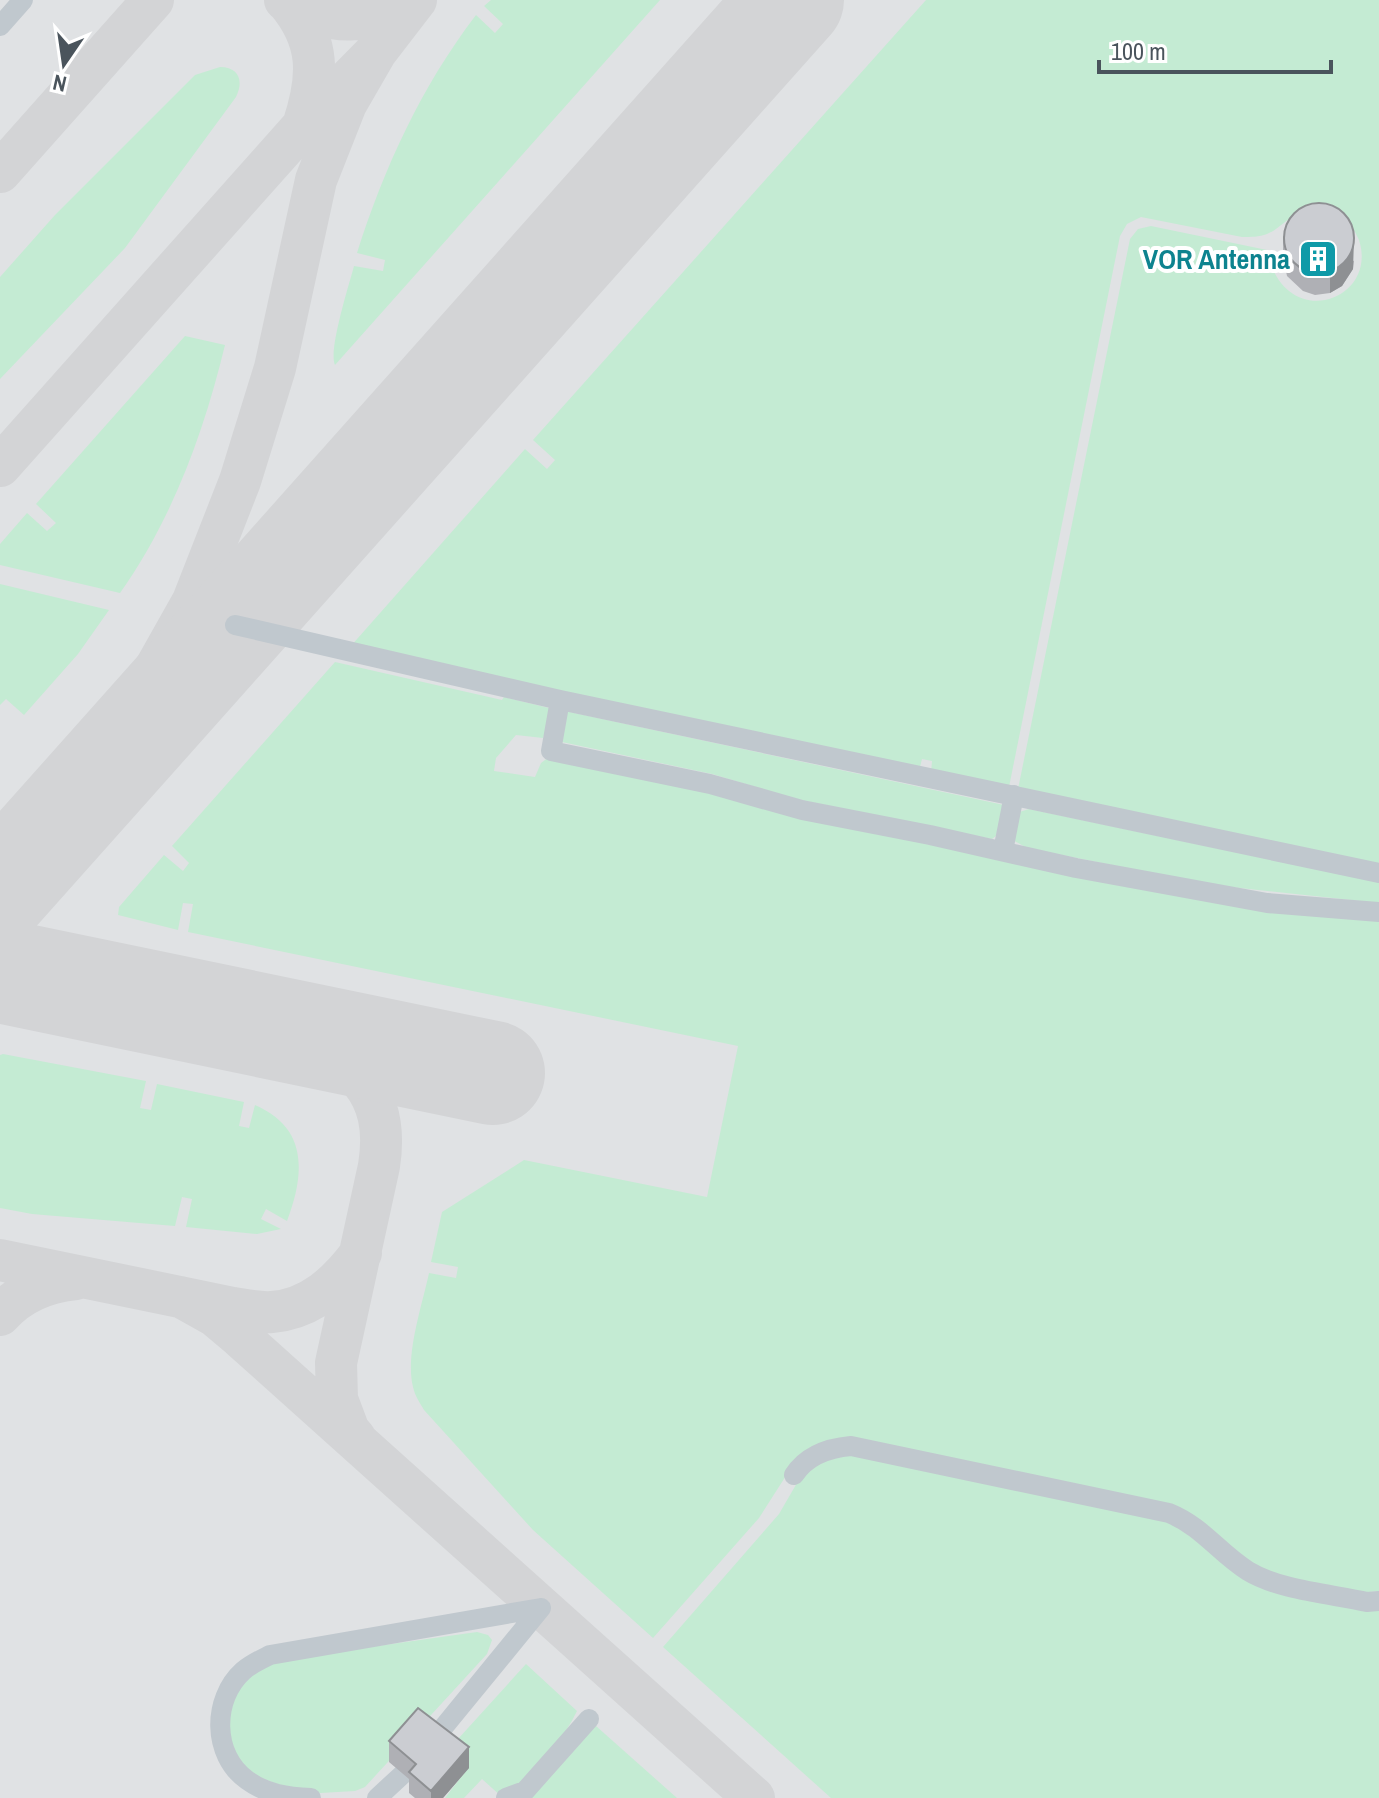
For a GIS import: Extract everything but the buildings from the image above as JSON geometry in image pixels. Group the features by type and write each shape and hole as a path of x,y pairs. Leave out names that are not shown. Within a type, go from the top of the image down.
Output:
{"lane":[{"path":"0,26 23,0"},
{"path":"235,625 560,700 1379,873"},
{"path":"560,700 551,751 710,784 802,810 1253,901 1379,912"},
{"path":"1003,851 1014,795"},
{"path":"794,1475 811,1458 830,1448 851,1446 1169,1513 1196,1527 1248,1571 1269,1581 1367,1602 1379,1601"},
{"path":"311,1798 266,1791 246,1780 231,1765 222,1745 222,1704 241,1673 270,1655 541,1608 433,1740"},
{"path":"506,1798 525,1791 589,1719"},
{"path":"377,1798 403,1774"}],"shaded area":[{"path":"0,0 1379,0 1379,1798 0,1798"}],"green space":[{"path":"491,0 660,0 335,365 334,346 354,266 383,271 385,260 357,253 392,159 421,100 476,15 495,33 503,24 484,6"},
{"path":"926,0 1379,0 1379,870 1018,789 1130,239 1138,229 1151,226 1267,250 1276,276 1291,293 1308,300 1326,300 1343,293 1355,280 1361,262 1355,232 1347,221 1333,213 1298,214 1271,232 1249,237 1141,217 1127,224 1120,236 1009,787 931,773 932,761 922,759 919,771 350,647 525,449 547,469 555,460 533,440"},
{"path":"220,67 236,72 240,86 236,97 125,248 0,379 0,277 55,215 195,75"},
{"path":"185,336 225,345 207,410 171,505 120,593 0,565 0,544 27,513 47,531 56,523 36,504"},
{"path":"0,584 109,610 78,654 24,715 6,699 0,705"},
{"path":"335,662 553,709 543,738 516,735 496,758 494,771 535,777 541,763 549,757 1379,919 1379,1591 1359,1593 1277,1576 1254,1566 1204,1526 857,1441 791,1468 759,1518 653,1638 533,1530 424,1410 413,1387 413,1346 429,1273 456,1278 458,1267 431,1262 442,1212 524,1160 707,1197 738,1046 188,932 193,904 183,903 178,930 118,915 119,907 164,855 183,871 189,863 172,846"},
{"path":"565,711 1004,805 996,836 992,839 796,799 712,774 562,742"},
{"path":"1029,809 1379,882 1379,903 1212,885 1027,848 1011,839 1016,813"},
{"path":"0,1055 146,1081 140,1108 151,1110 157,1084 244,1102 239,1126 249,1128 255,1105 285,1126 298,1154 297,1186 287,1221 266,1209 261,1219 281,1229 257,1234 186,1227 192,1199 182,1197 175,1226 32,1214 0,1208"},
{"path":"852,1455 1166,1519 1192,1534 1221,1561 1379,1607 1379,1798 831,1798 663,1647 779,1514 801,1476 824,1460"},
{"path":"477,1632 488,1635 492,1640 487,1654 365,1787 355,1791 303,1794 241,1770 227,1727 235,1693 246,1679 277,1660"},
{"path":"526,1664 577,1711 563,1735 545,1758 502,1797 482,1779 464,1798 445,1798 468,1768 448,1750"},
{"path":"596,1726 677,1798 526,1798"}],"taxiway":[{"path":"0,172 153,0"},
{"path":"285,0 319,15 350,20 382,14 416,0"},
{"path":"286,0 306,30 314,60 312,91 303,126"},
{"path":"0,466 303,126 376,52 416,0"},
{"path":"774,20 787,0"},
{"path":"64,818 121,729 193,601 240,481 275,368 316,180 346,104 376,52"},
{"path":"287,1030 330,1054 362,1081 379,1117 379,1166 336,1363 337,1399 349,1431 355,1438"},
{"path":"0,1260 233,1308 267,1312 299,1306 323,1293 361,1253"},
{"path":"0,1315 16,1300 34,1290 76,1279"},
{"path":"181,1297 215,1316 240,1337 754,1798"}],"runway":[{"path":"0,889 792,0"},
{"path":"0,971 493,1073"}],"place":[{"name":"VOR Antenna","path":"1318,259"}]}
